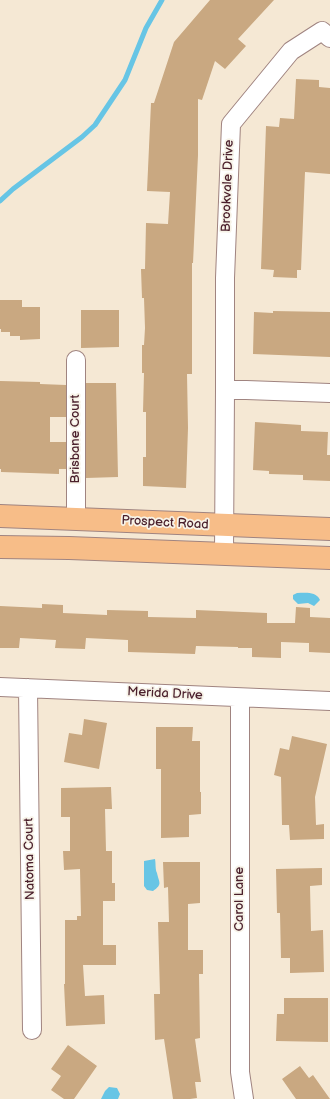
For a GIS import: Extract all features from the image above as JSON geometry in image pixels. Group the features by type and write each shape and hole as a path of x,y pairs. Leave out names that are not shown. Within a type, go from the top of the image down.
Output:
{"main road":[{"name":"Prospect Road","path":"0,516 330,529"},
{"path":"0,547 69,548 330,558"}],"street":[{"name":"Brookvale Drive","path":"224,554 225,278 231,124 290,51 322,30 330,38"},
{"name":"Brisbane Court","path":"76,360 76,519"},
{"path":"224,390 330,393"},
{"name":"Merida Drive","path":"0,687 330,701"},
{"name":"Natoma Court","path":"28,688 32,1030"},
{"name":"Carol Lane","path":"240,698 240,1072 244,1099"}],"water":[{"path":"297,593 313,594 320,600 314,606 308,603 298,604 293,599 293,595"},
{"path":"155,859 156,870 160,883 153,891 147,890 144,886 144,861"},
{"path":"109,1087 117,1088 120,1094 118,1099 101,1099"}],"building":[{"path":"210,0 274,0 238,39 246,46 225,69 215,61 202,100 198,99 198,155 192,263 192,374 187,374 188,428 186,488 143,486 143,457 146,457 146,412 143,412 144,373 142,373 142,345 144,345 145,328 141,269 145,269 146,223 168,224 170,192 147,191 151,103 154,103 174,42"},
{"path":"296,79 319,80 319,87 330,88 330,174 305,172 301,270 297,270 297,278 273,277 274,270 261,269 266,126 279,127 280,118 294,119"},
{"path":"0,300 22,300 22,307 40,307 40,339 20,340 20,336 10,336 10,332 1,332"},
{"path":"81,310 119,310 119,347 81,348"},
{"path":"273,311 330,312 330,357 253,354 254,312 273,313"},
{"path":"0,381 40,382 40,384 66,385 66,417 50,417 50,442 66,442 66,469 59,469 59,474 1,472"},
{"path":"86,383 116,383 118,477 86,478"},
{"path":"255,422 301,425 301,431 328,432 327,455 330,455 330,481 303,480 303,475 269,474 269,471 253,470"},
{"path":"42,604 63,605 63,613 107,615 107,610 148,611 148,617 196,618 196,610 267,613 267,623 295,623 296,607 310,608 310,617 330,618 330,653 309,652 309,643 281,642 281,658 252,657 252,648 238,647 196,646 195,654 128,652 128,640 86,638 85,649 55,648 56,640 20,638 19,648 0,648 0,606 42,608"},
{"path":"84,719 107,723 99,769 64,762 69,733 82,735"},
{"path":"156,727 193,727 192,741 200,741 201,814 189,815 189,837 161,838 161,769 156,769"},
{"path":"292,736 327,744 315,797 316,825 324,824 324,839 290,840 289,825 282,825 281,777 274,775 280,748 289,750"},
{"path":"111,787 112,809 105,809 106,851 112,851 112,883 115,883 115,901 103,901 103,945 116,945 116,965 83,965 85,996 104,995 105,1024 66,1026 64,984 65,920 77,920 77,916 81,916 80,869 64,870 63,851 70,851 70,817 61,817 61,788"},
{"path":"163,862 200,862 200,903 188,904 188,950 203,950 203,974 199,974 200,1038 195,1039 201,1082 195,1082 197,1098 190,1099 173,1099 164,1039 155,1040 154,994 160,994 158,922 169,922 168,887 164,888"},
{"path":"322,868 322,885 310,886 311,931 323,930 324,972 290,973 290,958 281,958 280,913 277,913 276,869"},
{"path":"284,998 328,998 328,1042 276,1041 277,1014 284,1014"},
{"path":"68,1045 97,1066 74,1099 64,1099 51,1090 61,1076 51,1069"},
{"path":"300,1066 309,1078 313,1075 330,1099 296,1099 282,1079"}],"waterway":[{"path":"0,201 13,189 82,137 95,125 125,80 146,28 162,0"}]}
